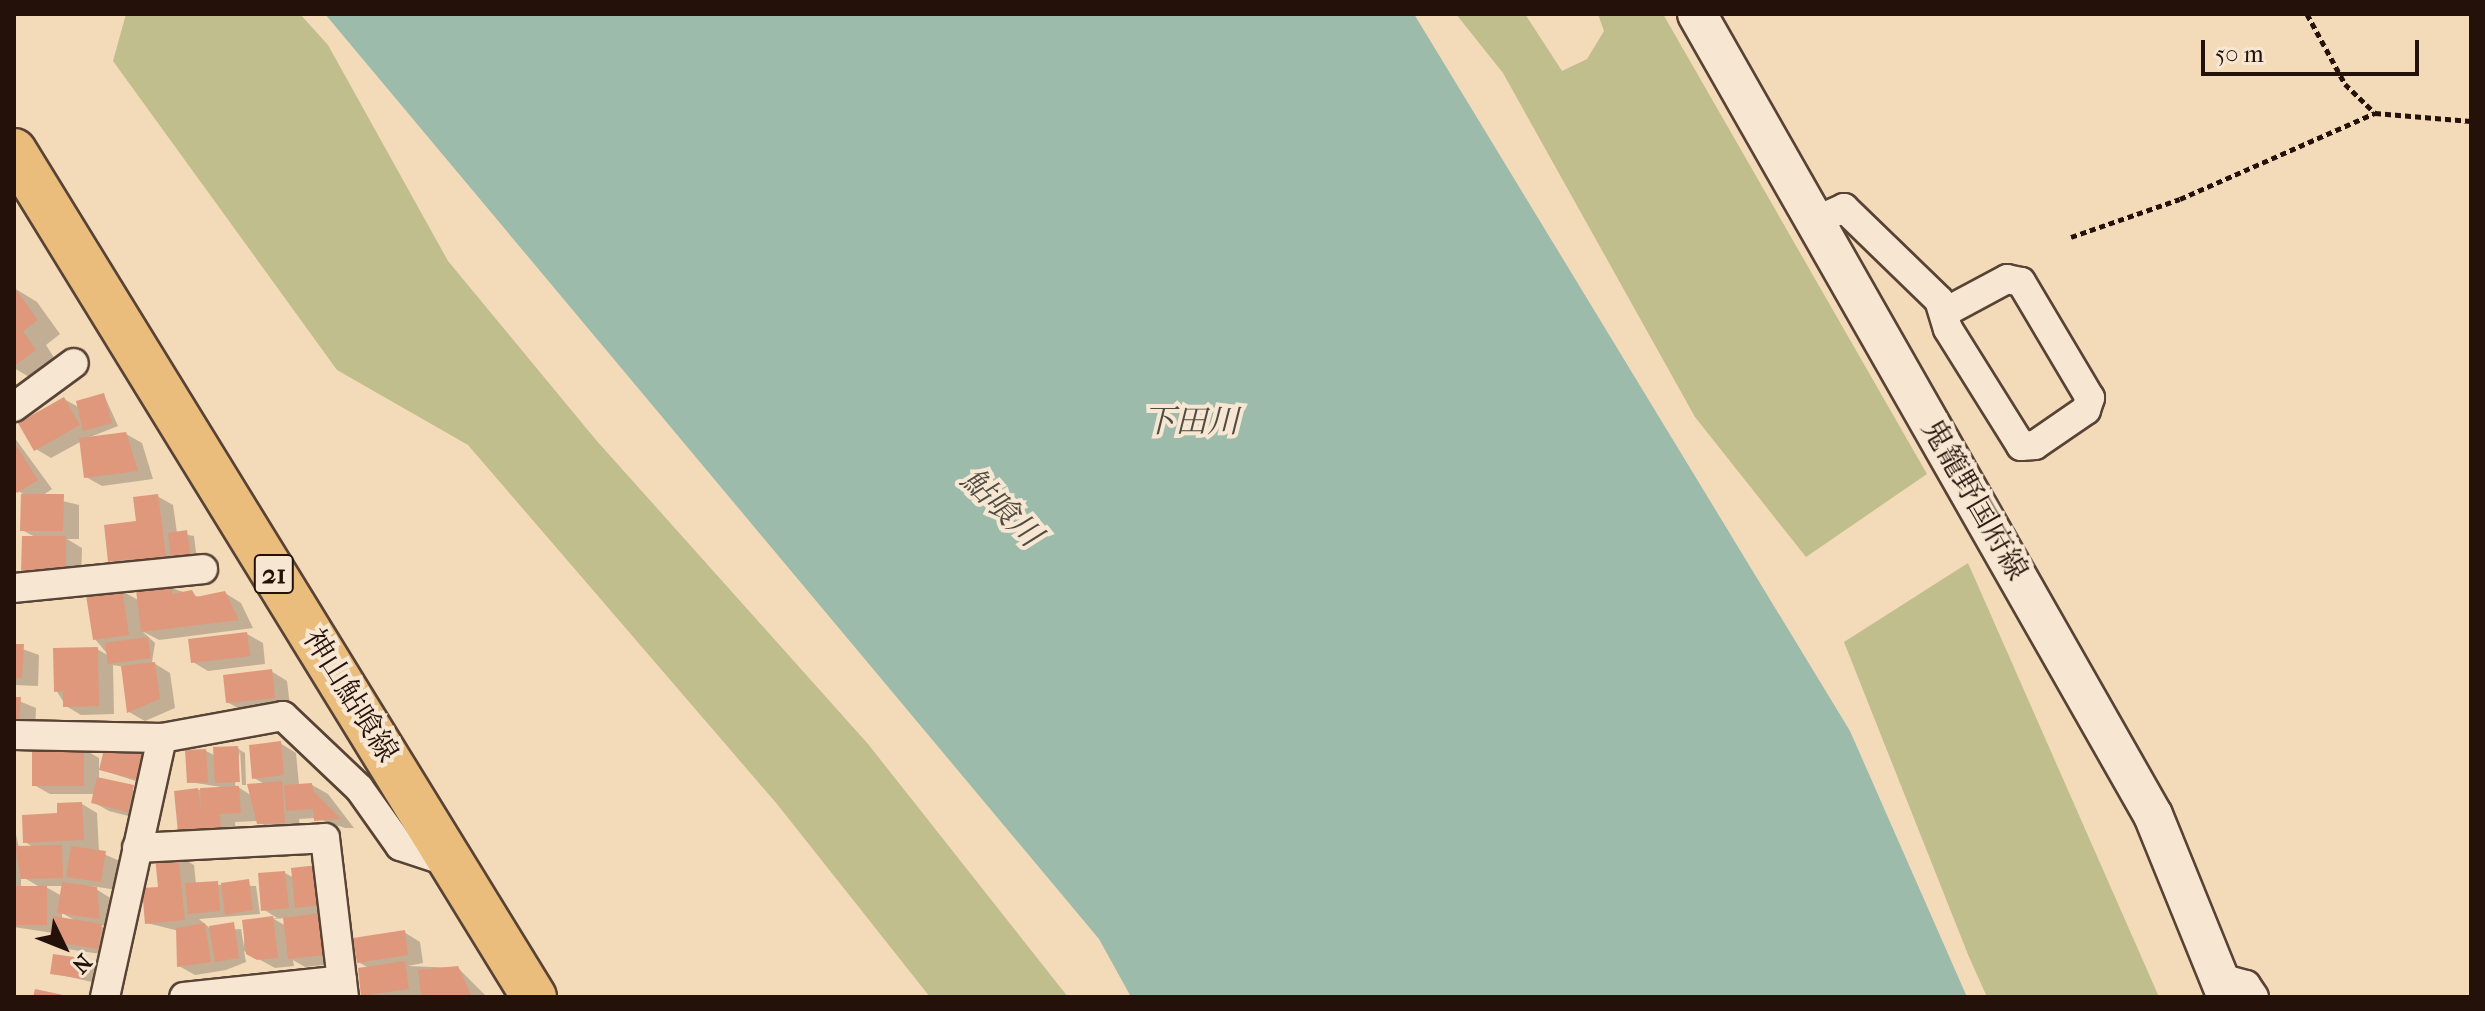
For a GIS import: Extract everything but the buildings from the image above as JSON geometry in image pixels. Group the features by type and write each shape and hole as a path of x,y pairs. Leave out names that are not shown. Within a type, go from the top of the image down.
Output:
{"main road":[{"name":"鬼籠野国府線","path":"1697,14 2153,815 2224,987"},
{"name":"神山鮎喰線","path":"14,151 534,997"}],"street":[{"path":"1815,221 1844,208 1947,311 1948,329 2021,446 2035,445 2086,410 2090,398 2021,282 2007,279 1947,311"},
{"path":"14,407 74,363"},
{"path":"14,588 203,569"},
{"path":"14,735 162,738 283,716 359,788 400,846 452,863"},
{"path":"105,997 162,738"},
{"path":"137,848 325,838 343,988 184,997"},
{"path":"2224,987 2246,985 2254,997"}],"path":[{"path":"2307,14 2345,84 2375,113"},
{"path":"2071,237 2180,199 2375,113 2471,121"}],"shaded area":[{"path":"126,14 300,14 328,45 448,261 596,440 868,744 1068,997 930,997 777,804 468,445 337,370 113,61"},
{"path":"1456,14 1525,14 1562,71 1587,59 1604,31 1598,14 1663,14 1927,474 1806,557 1695,417 1503,73"},
{"path":"1968,563 2159,997 1987,997 1969,957 1844,642"}],"water":[{"name":"下田川","path":"325,14 1414,14 1850,731 1967,997 1131,997 1099,939"}],"water label":[{"name":"鮎喰川","path":"1001,508"}]}
